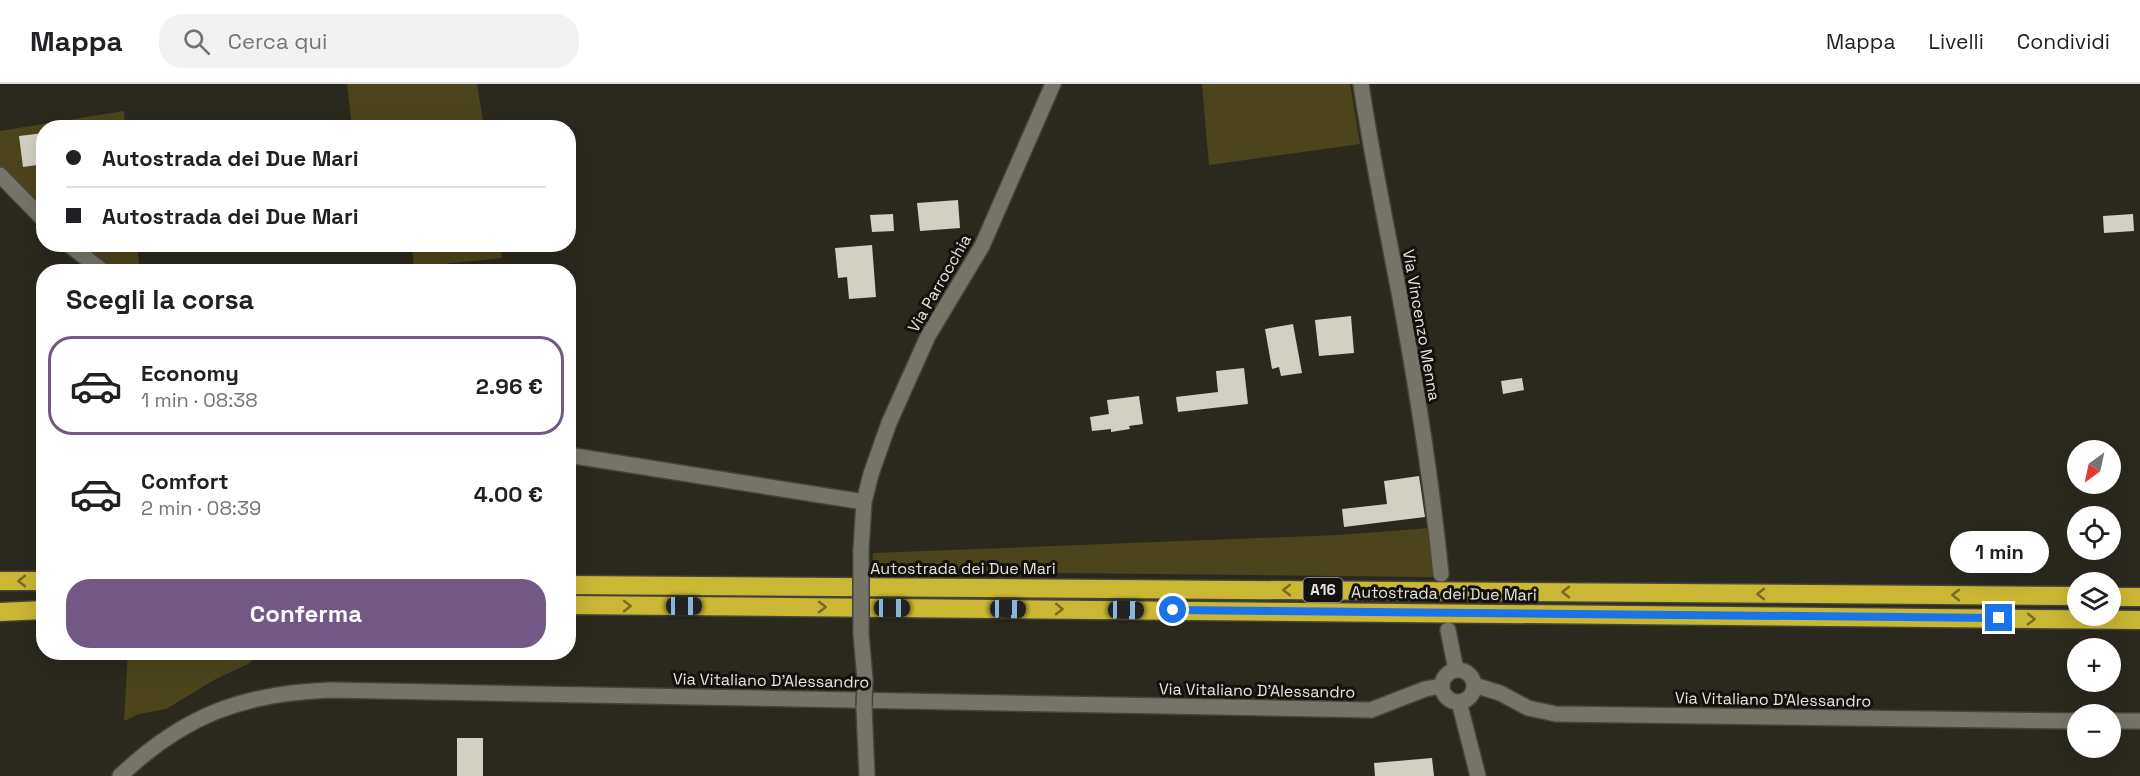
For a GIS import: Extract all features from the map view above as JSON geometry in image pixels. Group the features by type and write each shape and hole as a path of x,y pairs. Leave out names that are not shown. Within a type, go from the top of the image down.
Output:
{"highway":[{"path":"0,581 36,581"},
{"name":"Autostrada dei Due Mari","path":"576,585 2067,596"},
{"path":"2121,597 2140,597"},
{"path":"0,601 36,602"},
{"name":"Autostrada dei Due Mari","path":"576,605 2140,620"},
{"path":"0,612 36,610"}],"street":[{"name":"Via Parrocchia","path":"867,776 865,679 861,634 861,550 864,502 871,474 889,423 928,336 982,246 1053,84"},
{"name":"Via Vincenzo Menna","path":"1361,84 1434,500 1441,574"},
{"path":"0,175 36,212"},
{"path":"78,252 94,264"},
{"path":"576,456 864,502"},
{"path":"1448,630 1456,670 1447,674 1441,686 1442,692 1449,700 1459,702 1471,695 1474,686"},
{"name":"Via Vitaliano D'Alessandro","path":"1456,670 1470,675 1474,686 1500,693 1528,708 1556,714 2067,721"},
{"name":"Via Vitaliano D'Alessandro","path":"120,776 164,739 191,723 255,698 292,691 1371,710 1425,689 1441,686"},
{"path":"1459,702 1478,776"},
{"path":"2121,721 2140,721"}],"shaded area":[{"path":"347,84 477,84 483,120 351,120"},
{"path":"1202,84 1350,84 1360,144 1209,165"},
{"path":"124,111 125,120 68,120"},
{"path":"36,125 36,206 0,168 0,131"},
{"path":"86,252 138,252 139,264 102,264"},
{"path":"413,252 502,252 502,258 443,264 414,264"},
{"path":"1430,528 1433,577 872,571 873,553 1338,535"},
{"path":"128,660 253,660 166,709 139,714 124,721"}],"building":[{"path":"36,134 36,165 23,167 19,136"},
{"path":"958,200 960,228 920,231 917,203"},
{"path":"893,214 894,231 872,232 870,215"},
{"path":"2133,214 2134,231 2104,233 2103,216"},
{"path":"872,245 876,297 849,299 847,277 838,278 835,248"},
{"path":"1351,316 1354,353 1319,356 1315,320"},
{"path":"1293,324 1302,373 1281,376 1279,367 1272,369 1265,329"},
{"path":"1244,368 1248,404 1178,412 1176,397 1218,392 1216,371"},
{"path":"1522,378 1524,390 1503,394 1501,381"},
{"path":"1139,396 1143,424 1111,432 1111,429 1092,431 1090,417 1109,414 1107,400"},
{"path":"1419,476 1425,517 1344,527 1342,509 1387,504 1384,481"},
{"path":"457,738 483,738 483,776 457,776"},
{"path":"1432,758 1434,776 1375,776 1374,763"}],"route":[{"path":"1173,610 1999,618"}]}
